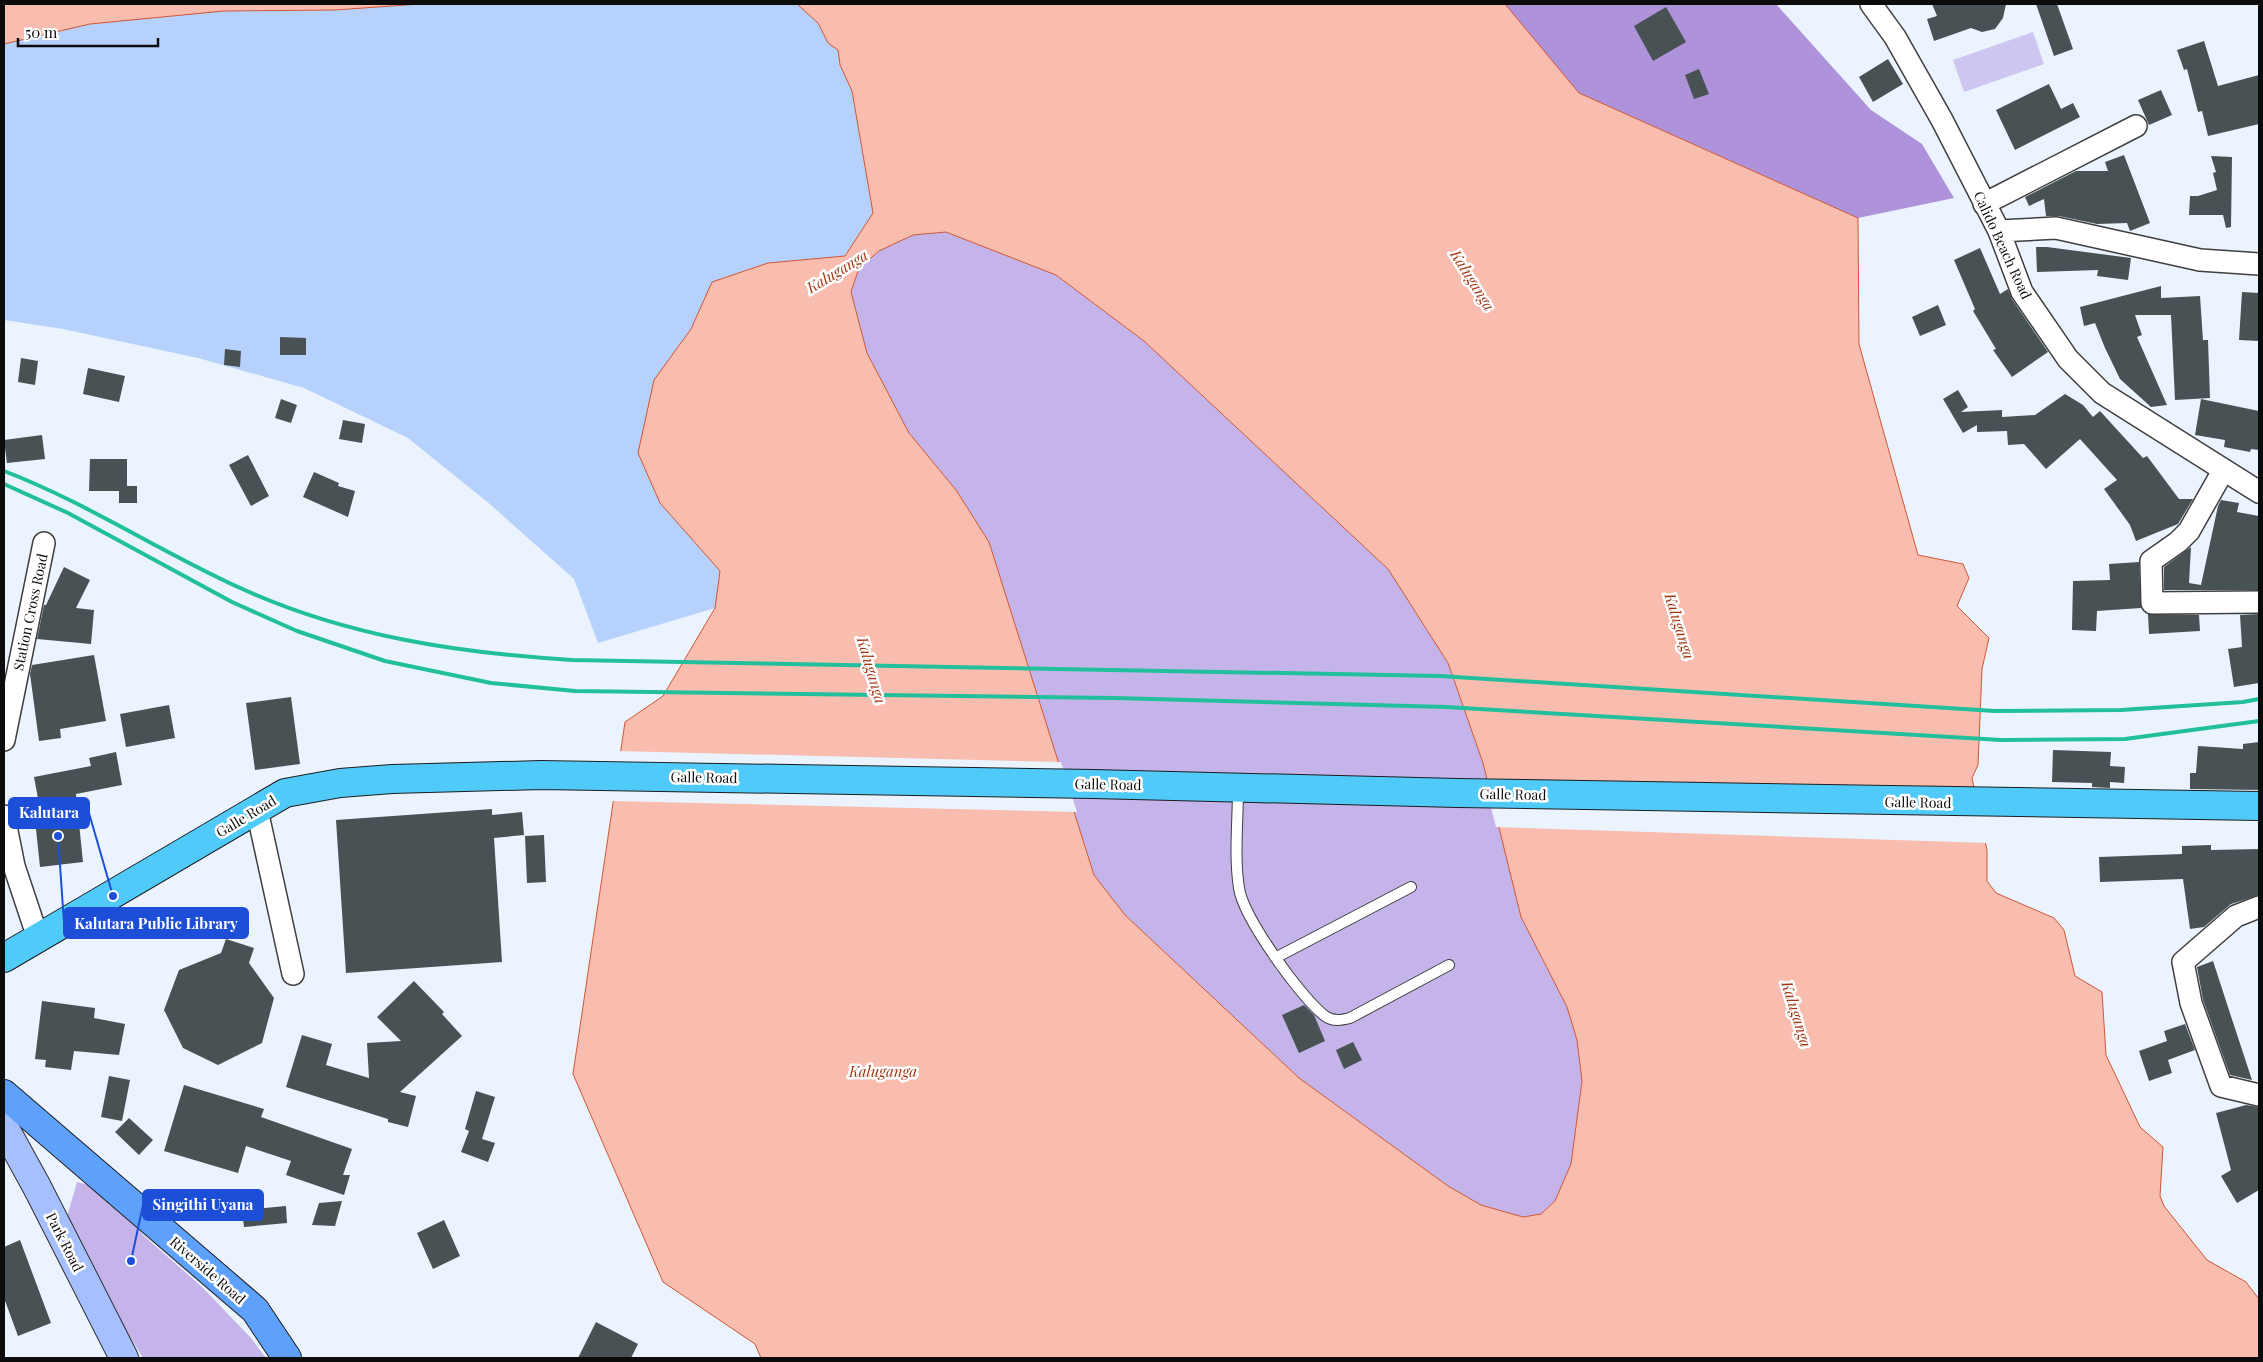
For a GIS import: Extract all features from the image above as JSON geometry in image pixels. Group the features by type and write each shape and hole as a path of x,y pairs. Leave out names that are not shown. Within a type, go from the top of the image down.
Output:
{"highway":[{"name":"Galle Road","path":"4,958 285,793 340,783 392,778 540,775 1093,784 1458,794 2019,804 2259,806"}],"main road":[{"name":"Riverside Road","path":"4,1094 255,1310 287,1358"}],"street":[{"name":"Calido Beach Road","path":"1870,4 1895,37 1942,120 1998,231 2022,292 2068,359 2102,393 2259,492"},
{"path":"1984,204 2136,126"},
{"path":"1998,231 2056,228 2200,260 2259,264"},
{"path":"2223,471 2189,531 2178,542 2151,561 2152,603 2259,602"},
{"name":"Station Cross Road","path":"4,740 44,543"},
{"path":"257,810 293,974"},
{"path":"4,816 14,866 38,938"},
{"path":"2259,907 2236,916 2183,962 2190,1003 2221,1086 2259,1095"},
{"name":"Park Road","path":"4,1128 37,1187 124,1358"}],"lane":[{"path":"1238,788 1239,889 1246,910 1295,983 1326,1017 1339,1021 1350,1018 1449,964"},
{"path":"1276,957 1411,887"}],"shaded area":[{"path":"1498,4 1776,4 1871,110 1922,144 1954,198 1858,218 1579,93"},
{"path":"2033,32 2044,64 1964,92 1953,60"},
{"name":"Kaluganga","path":"946,232 1056,275 1144,341 1388,569 1448,663 1483,763 1521,917 1567,1007 1577,1040 1582,1081 1571,1164 1555,1201 1541,1214 1523,1217 1481,1205 1448,1186 1299,1078 1125,915 1094,875 989,542 956,490 909,433 867,353 851,292 859,268 879,251 913,235"},
{"path":"77,1182 105,1189 143,1235 202,1287 251,1338 266,1358 143,1358 116,1314 67,1217"}],"sand":[{"path":"420,4 797,4 818,23 828,43 838,50 840,65 852,91 873,213 845,256 768,263 712,282 691,329 654,380 660,503 720,571 715,608 598,643 574,579 491,505 408,438 304,388 198,358 63,329 4,320 4,44 90,24 224,11 335,10"}],"water":[{"path":"4,4 420,4 335,10 224,11 90,24 4,44"},
{"name":"Kaluganga","path":"797,4 1505,4 1579,93 1858,218 1859,344 1918,555 1963,564 1969,578 1957,606 1989,638 1982,669 1978,765 1972,778 1987,850 1987,881 1996,893 2054,918 2064,930 2075,976 2102,992 2106,1055 2140,1127 2163,1147 2160,1196 2164,1206 2207,1260 2246,1282 2259,1299 2259,1358 761,1358 755,1344 663,1282 573,1074 625,722 663,696 715,608 720,571 660,503 638,453 654,380 691,329 712,282 768,263 845,256 873,213 852,91 840,65 838,50 828,43 818,23","holes":["946,232 1056,275 1144,341 1388,569 1448,663 1483,763 1521,917 1567,1007 1577,1040 1582,1081 1571,1164 1555,1201 1541,1214 1523,1217 1481,1205 1448,1186 1299,1078 1125,915 1094,875 989,542 956,490 909,433 867,353 851,292 859,268 879,251 913,235"]}],"pier":[{"path":"618,751 1061,762 1077,812 611,801"},
{"path":"1484,780 1978,796 1988,843 1496,827"}],"building":[{"path":"1932,4 2006,4 2003,18 1995,29 1982,32 1971,28 1934,41 1927,19 1937,16"},
{"path":"2036,4 2057,4 2073,49 2054,56"},
{"path":"1666,7 1686,42 1653,61 1634,26"},
{"path":"2204,41 2218,86 2259,75 2259,124 2208,136 2202,111 2198,112 2187,69 2184,70 2177,50"},
{"path":"1888,59 1903,84 1873,102 1859,77"},
{"path":"1699,69 1709,94 1694,99 1685,75"},
{"path":"2049,84 2061,109 2073,103 2080,117 2015,150 1996,110"},
{"path":"2161,90 2172,115 2149,125 2138,100"},
{"path":"2124,155 2150,223 2130,231 2127,223 2097,224 2059,216 2046,216 2044,199 2029,206 2025,197 2076,171 2108,171 2105,162"},
{"path":"2211,156 2232,157 2231,227 2226,228 2223,215 2189,215 2190,196 2198,196 2217,190 2213,173 2216,172"},
{"path":"2036,247 2131,258 2128,280 2097,276 2098,270 2037,272"},
{"path":"1980,248 2000,294 2008,289 2012,299 2048,352 2012,377 1993,350 1996,349 1973,311 1975,309 1954,260"},
{"path":"2161,286 2161,298 2200,296 2203,340 2208,340 2210,398 2175,400 2171,315 2135,315 2142,335 2137,337 2167,405 2151,407 2120,379 2095,323 2084,326 2080,307"},
{"path":"2242,292 2259,293 2259,341 2239,340"},
{"path":"1938,305 1946,325 1920,336 1912,317"},
{"path":"280,337 306,338 306,355 280,355"},
{"path":"225,349 241,351 240,367 224,365"},
{"path":"21,358 38,361 35,385 18,382"},
{"path":"88,368 125,376 119,402 83,394"},
{"path":"1958,390 1968,407 1961,412 2002,410 2002,417 2035,415 2065,394 2083,405 2093,417 2100,411 2143,458 2147,456 2179,499 2193,499 2178,524 2136,541 2130,525 2104,489 2117,480 2080,439 2046,469 2024,444 2008,445 2007,431 1977,432 1977,425 1963,433 1943,399"},
{"path":"281,399 297,405 291,423 275,418"},
{"path":"2201,399 2259,411 2259,450 2251,449 2250,452 2224,447 2225,440 2195,435"},
{"path":"343,420 365,424 362,443 339,439"},
{"path":"42,435 45,459 7,463 4,440"},
{"path":"248,455 269,496 251,506 229,465"},
{"path":"90,459 127,459 127,486 137,486 137,503 119,503 119,491 89,491"},
{"path":"314,472 339,483 338,486 355,491 348,517 303,497"},
{"path":"2221,500 2239,503 2237,512 2259,516 2259,590 2164,590 2164,567 2191,547 2189,583 2201,585 2218,506"},
{"path":"2139,562 2141,608 2097,611 2096,631 2072,630 2073,581 2110,580 2109,564"},
{"path":"64,567 90,580 76,608 94,610 91,644 37,639 44,605 46,605"},
{"path":"2148,614 2199,615 2200,631 2149,634"},
{"path":"2259,614 2259,683 2234,687 2228,649 2242,647 2240,615"},
{"path":"94,655 106,721 60,729 61,738 39,741 30,674 32,665"},
{"path":"291,697 300,764 255,770 246,703"},
{"path":"169,705 175,738 126,747 120,714"},
{"path":"2259,742 2259,790 2190,789 2190,773 2196,773 2198,746 2243,749 2243,744"},
{"path":"2053,750 2111,752 2110,766 2125,767 2124,783 2110,782 2110,788 2092,787 2092,783 2052,782"},
{"path":"116,752 122,785 76,794 83,862 40,867 34,810 40,809 34,777 91,766 89,758"},
{"path":"492,809 492,815 522,812 524,835 494,838 502,962 346,973 336,820"},
{"path":"544,835 546,882 527,883 525,836"},
{"path":"2211,845 2211,850 2259,849 2259,895 2231,904 2204,927 2190,929 2183,879 2100,882 2099,857 2182,854 2182,846"},
{"path":"226,939 254,948 249,963 274,998 262,1043 218,1065 183,1048 164,1010 179,970 221,953"},
{"path":"2213,961 2252,1080 2230,1075 2203,1000 2197,967"},
{"path":"414,981 444,1012 442,1014 462,1036 400,1092 416,1096 408,1127 286,1087 302,1035 332,1044 326,1065 369,1078 367,1043 401,1041 377,1017"},
{"path":"42,1001 95,1008 94,1018 125,1024 119,1055 74,1051 71,1070 45,1067 46,1060 35,1059"},
{"path":"1304,1005 1314,1015 1325,1041 1299,1053 1282,1015"},
{"path":"2185,1024 2195,1050 2168,1060 2172,1073 2149,1081 2139,1051 2167,1041 2164,1031"},
{"path":"1353,1042 1362,1060 1344,1069 1336,1050"},
{"path":"109,1076 130,1080 122,1121 101,1117"},
{"path":"184,1085 264,1109 261,1117 352,1149 343,1175 350,1175 344,1195 286,1175 291,1161 246,1146 238,1173 164,1151"},
{"path":"476,1091 495,1097 482,1139 495,1143 488,1162 461,1152 469,1131 465,1129"},
{"path":"2246,1105 2259,1107 2259,1190 2237,1203 2221,1176 2231,1170 2216,1113"},
{"path":"129,1118 153,1140 139,1155 115,1132"},
{"path":"342,1201 335,1226 312,1225 319,1203"},
{"path":"286,1206 287,1223 244,1227 242,1210"},
{"path":"444,1220 460,1256 433,1269 417,1233"},
{"path":"20,1240 51,1323 18,1336 4,1298 4,1247"},
{"path":"596,1322 638,1344 631,1358 578,1358"}],"railway":[{"path":"4,471 64,497 209,573 278,604 360,630 444,647 486,653 572,660 1440,676 1995,711 2121,710 2243,702 2259,699"},
{"path":"4,484 68,513 232,602 297,631 385,661 491,683 575,691 1114,698 1446,707 2001,740 2125,739 2259,721"}],"place":[{"name":"Kalutara Public Library","path":"58,836"},
{"name":"Kalutara","path":"113,896"},
{"name":"Singithi Uyana","path":"131,1261"}]}
